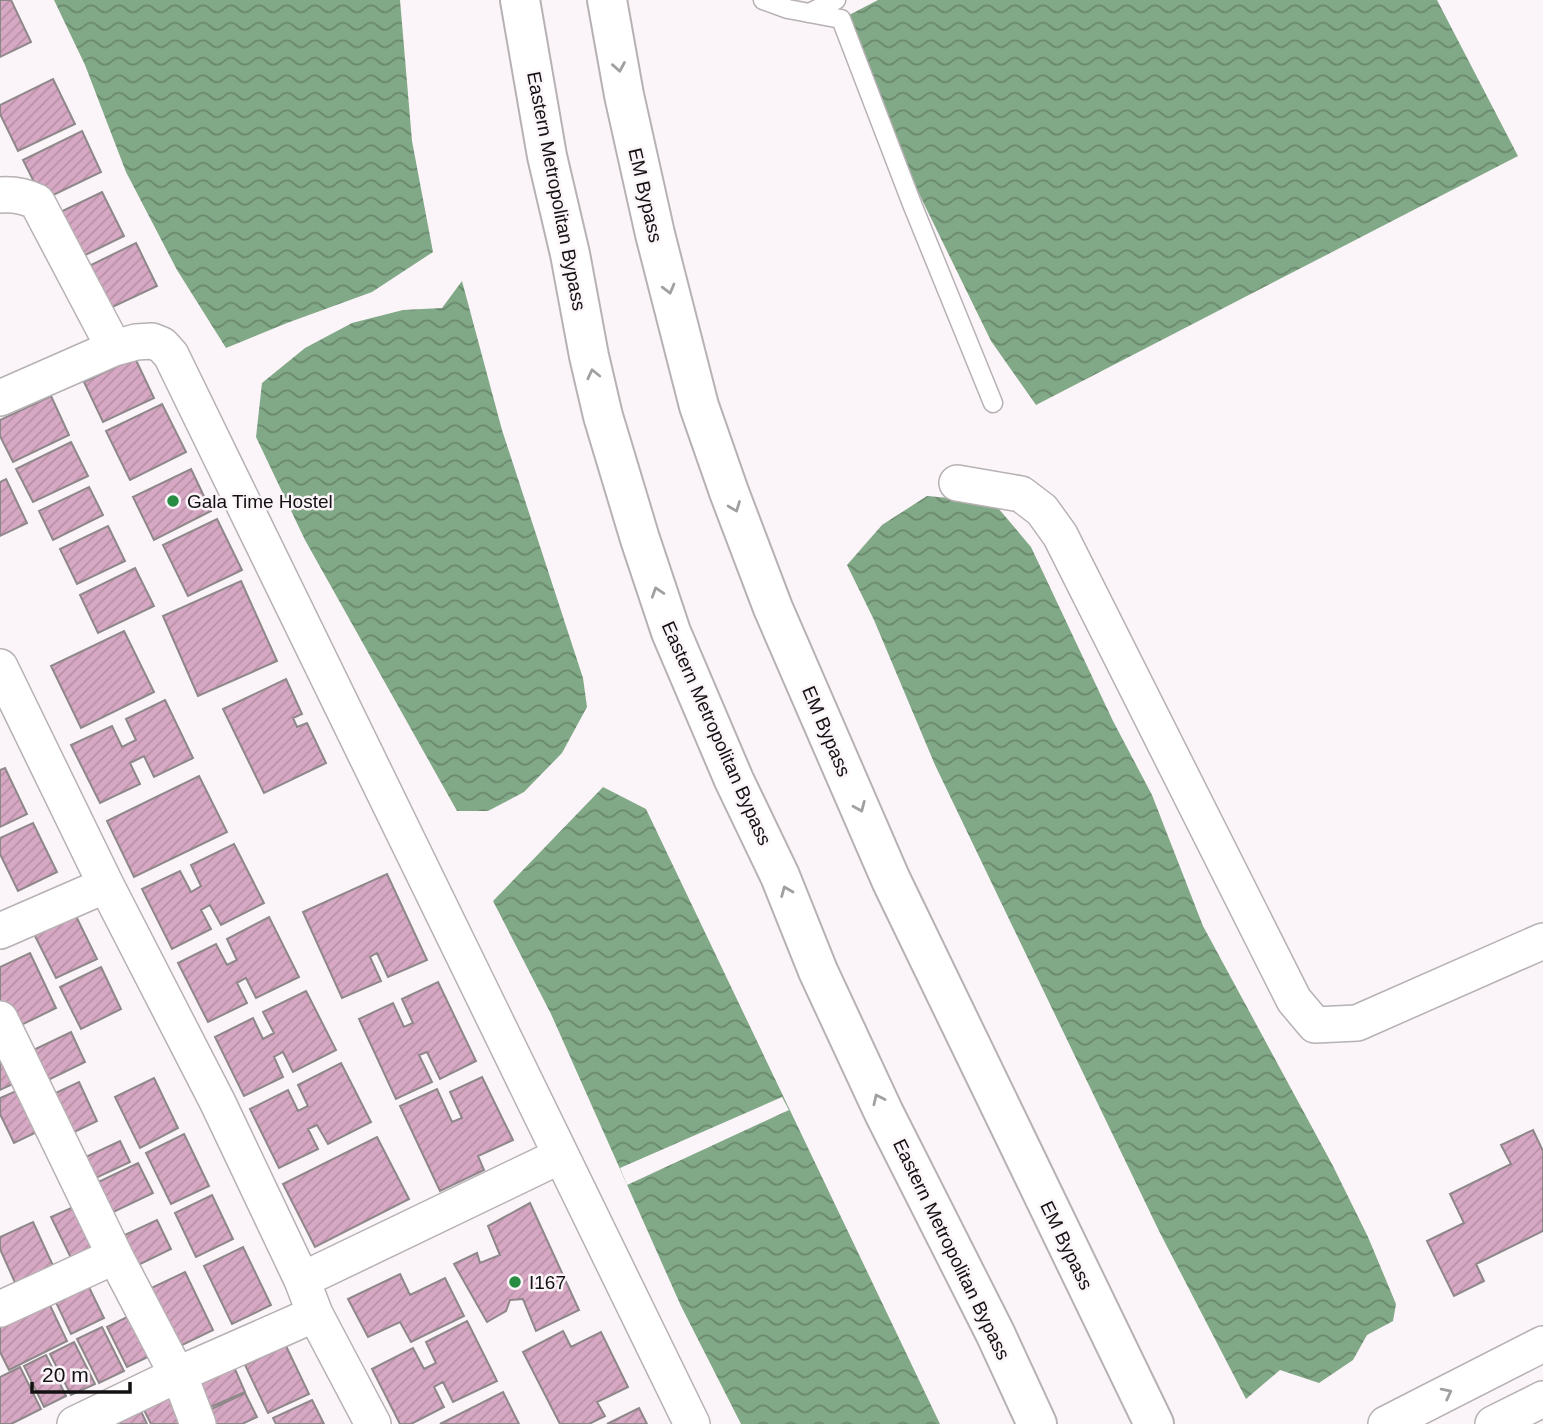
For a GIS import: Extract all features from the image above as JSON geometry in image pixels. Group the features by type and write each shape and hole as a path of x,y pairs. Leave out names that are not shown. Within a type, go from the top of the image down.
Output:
{"main road":[{"name":"Eastern Metropolitan Bypass","path":"520,0 547,156 603,416 671,632 734,780 780,876 818,971 884,1113 995,1333 1037,1424"},
{"name":"EM Bypass","path":"607,0 624,95 655,234 699,406 773,608 891,880 1154,1424"}],"street":[{"path":"0,195 26,197 37,202 114,348"},
{"path":"0,398 114,348 136,342 152,341 162,345 171,355 692,1424"},
{"path":"957,483 1021,494 1042,510 1060,535 1294,1000 1315,1025 1357,1023 1543,940"},
{"path":"0,667 106,885 218,1103 316,1314 373,1424"},
{"path":"0,931 106,885"},
{"path":"1,1025 115,1256 179,1374 198,1424"},
{"path":"302,1280 560,1156"},
{"path":"0,1309 115,1256"},
{"path":"75,1424 179,1374 316,1314"},
{"path":"1386,1424 1530,1350 1540,1401 1498,1423"}],"lane":[{"path":"764,0 788,9 841,19 993,403"},
{"path":"809,13 836,0"}],"water":[{"path":"54,0 400,0 412,141 433,252 372,292 226,348 177,270 126,172 85,65"},
{"path":"878,0 1437,0 1518,156 1036,405 991,341 839,30 849,15"},
{"path":"462,281 502,430 583,678 587,707 562,753 524,792 488,811 457,811 305,540 256,437 262,383 305,348 352,323 403,310 442,308"},
{"path":"927,496 993,502 1031,547 1113,721 1152,795 1203,926 1333,1166 1368,1237 1396,1304 1393,1321 1367,1335 1353,1360 1319,1383 1280,1370 1246,1399 1159,1231 935,765 874,620 847,565 882,525"},
{"path":"603,787 646,809 940,1424 741,1424 681,1306 551,1014 493,901"}],"pier":[{"path":"782,1097 789,1110 627,1185 620,1168"}],"building":[{"path":"0,0 11,0 31,42 0,57"},
{"path":"53,79 75,124 18,151 0,114 0,105"},
{"path":"82,131 101,172 43,200 23,160"},
{"path":"102,192 124,236 73,261 52,216"},
{"path":"136,243 157,286 104,311 83,269"},
{"path":"135,358 154,398 103,422 84,382"},
{"path":"51,396 69,435 13,462 0,436 0,420"},
{"path":"162,404 186,452 130,480 106,431"},
{"path":"71,442 88,476 33,502 16,469"},
{"path":"191,469 211,511 154,540 133,497"},
{"path":"6,479 27,523 0,536 0,482"},
{"path":"89,487 103,515 53,540 39,511"},
{"path":"217,519 242,570 188,596 163,545"},
{"path":"108,526 125,561 77,584 60,549"},
{"path":"135,568 154,606 98,633 80,595"},
{"path":"241,581 277,661 198,696 163,616"},
{"path":"124,631 154,692 81,728 51,666"},
{"path":"286,679 302,714 293,718 297,727 307,723 326,763 264,793 223,709"},
{"path":"165,700 193,758 154,777 144,756 130,763 140,784 100,803 71,745 112,726 122,747 136,740 126,719"},
{"path":"5,768 27,814 0,827 0,770"},
{"path":"199,776 227,832 134,877 107,821"},
{"path":"33,823 57,872 18,891 0,854 0,838"},
{"path":"234,844 264,903 221,925 210,905 201,910 211,929 172,949 142,889 180,871 191,892 201,886 191,865"},
{"path":"387,874 427,960 388,977 377,953 370,957 381,981 342,998 303,912"},
{"path":"72,908 97,959 56,978 31,928"},
{"path":"269,917 299,977 256,998 246,978 237,983 247,1003 208,1022 178,963 216,944 227,965 237,960 227,939"},
{"path":"30,953 56,1008 11,1030 0,1006 0,967"},
{"path":"101,967 121,1009 81,1029 60,987"},
{"path":"438,982 476,1061 440,1079 427,1052 419,1055 432,1082 396,1099 359,1019 393,1003 404,1027 413,1023 402,999"},
{"path":"306,991 336,1050 293,1072 283,1052 274,1057 283,1077 244,1096 215,1037 253,1018 263,1039 274,1033 263,1012"},
{"path":"71,1032 85,1062 38,1085 23,1055"},
{"path":"0,1047 17,1082 0,1090"},
{"path":"341,1063 371,1122 328,1144 317,1125 308,1129 318,1149 279,1168 250,1109 288,1090 298,1111 308,1106 298,1085"},
{"path":"482,1077 513,1140 478,1156 484,1170 440,1191 400,1106 437,1089 452,1122 462,1118 450,1092"},
{"path":"154,1078 178,1128 140,1148 115,1097"},
{"path":"79,1082 97,1121 64,1137 45,1098"},
{"path":"21,1089 41,1130 14,1143 0,1114 0,1098"},
{"path":"1533,1130 1543,1151 1543,1231 1476,1264 1484,1281 1454,1296 1427,1241 1464,1223 1450,1194 1511,1164 1501,1145"},
{"path":"184,1134 209,1186 171,1204 146,1153"},
{"path":"377,1137 409,1199 315,1247 283,1184"},
{"path":"120,1141 130,1162 85,1183 75,1162"},
{"path":"138,1163 153,1193 103,1217 88,1187"},
{"path":"212,1195 233,1239 196,1257 175,1213"},
{"name":"I167","path":"530,1203 579,1310 536,1331 523,1299 510,1300 506,1311 487,1322 454,1264 477,1253 480,1263 500,1255 488,1226"},
{"path":"78,1205 98,1246 71,1258 51,1217"},
{"path":"157,1220 171,1249 128,1270 114,1240"},
{"path":"33,1222 55,1270 17,1287 0,1249 0,1237"},
{"path":"243,1247 271,1305 232,1324 204,1266"},
{"path":"185,1272 213,1330 172,1350 143,1292"},
{"path":"400,1274 410,1295 445,1278 464,1316 411,1342 400,1322 368,1337 348,1299"},
{"path":"84,1277 104,1318 71,1334 52,1294"},
{"path":"45,1295 67,1341 9,1370 0,1352 0,1317"},
{"path":"133,1314 154,1354 127,1367 107,1327"},
{"path":"467,1321 497,1381 453,1402 443,1382 434,1387 444,1407 411,1424 400,1424 372,1369 413,1348 424,1369 436,1363 426,1342"},
{"path":"102,1327 124,1371 99,1383 77,1339"},
{"path":"563,1331 571,1347 601,1332 628,1387 597,1402 605,1416 589,1424 560,1424 523,1352"},
{"path":"74,1342 95,1384 71,1395 50,1354"},
{"path":"286,1346 309,1394 268,1413 245,1365"},
{"path":"46,1355 66,1396 44,1407 24,1366"},
{"path":"20,1367 41,1409 11,1424 0,1424 0,1377"},
{"path":"234,1367 245,1392 199,1412 188,1388"},
{"path":"168,1391 184,1424 151,1424 141,1404"},
{"path":"503,1392 519,1424 440,1424"},
{"path":"245,1393 257,1417 242,1424 204,1424 199,1415"},
{"path":"312,1400 324,1424 276,1424 273,1418"},
{"path":"139,1407 147,1424 116,1424 114,1420"},
{"path":"639,1408 647,1424 607,1424"}],"place":[{"name":"Gala Time Hostel","path":"173,501"},
{"name":"I167","path":"515,1282"}]}
